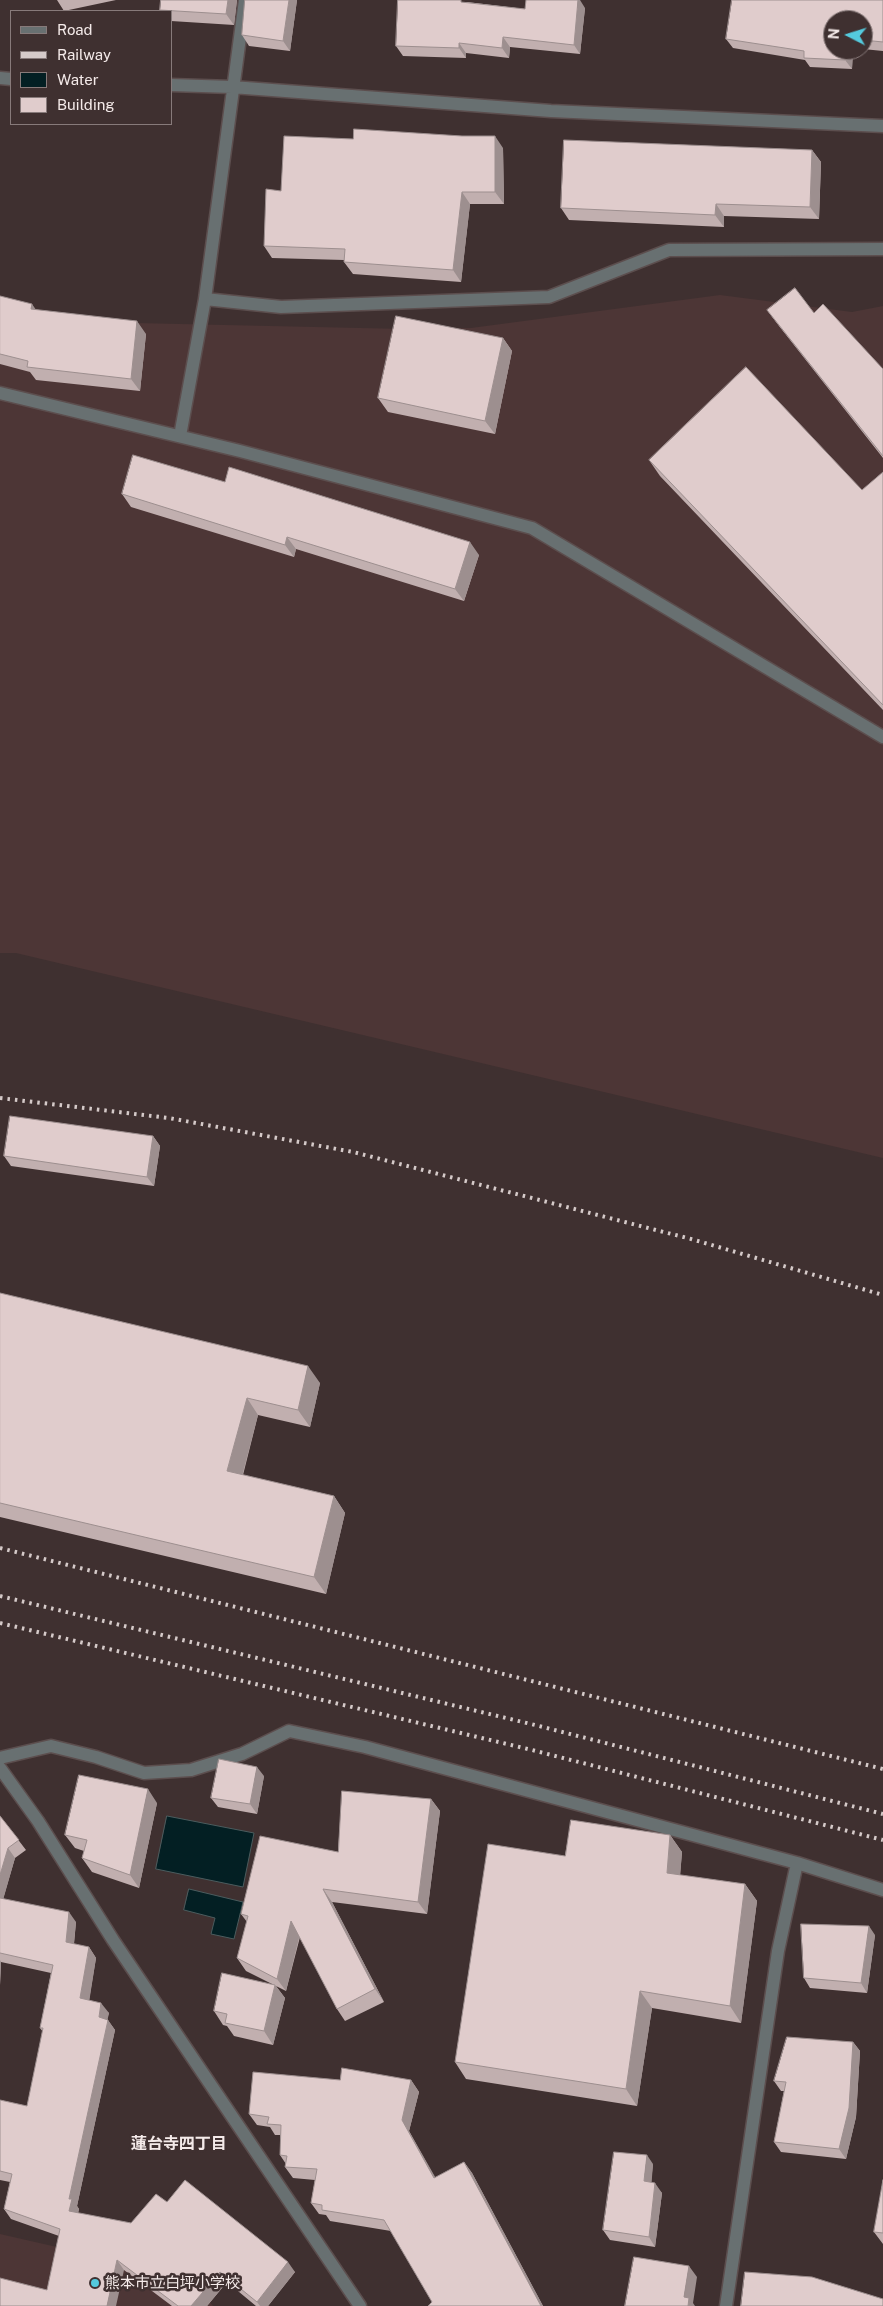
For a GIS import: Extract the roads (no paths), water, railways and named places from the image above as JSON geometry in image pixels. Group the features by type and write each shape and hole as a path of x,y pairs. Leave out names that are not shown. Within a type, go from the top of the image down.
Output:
{"street":[{"path":"180,436 205,299 245,0"},
{"path":"172,85 232,87 551,111 883,126"},
{"path":"205,299 281,307 549,297 669,250 883,249"},
{"path":"0,393 180,436 532,528 883,737"},
{"path":"0,1758 51,1746 96,1757 144,1773 192,1770 242,1754 289,1731 365,1747 796,1863 883,1890"},
{"path":"0,1768 38,1821 113,1940 360,2306"},
{"path":"726,2306 778,1951 796,1863"}],"water":[{"path":"167,1816 254,1833 243,1887 156,1869"},
{"path":"189,1889 243,1902 234,1939 211,1934 215,1918 184,1910"}],"railway":[{"path":"0,1098 169,1118 353,1152 691,1239 883,1295"},
{"path":"0,1548 883,1769"},
{"path":"0,1596 535,1725 883,1814"},
{"path":"0,1623 532,1750 883,1840"}],"place":[{"name":"熊本市立白坪小学校","path":"95,2283"}],"district":[{"name":"蓮台寺四丁目","path":"179,2144"}]}
